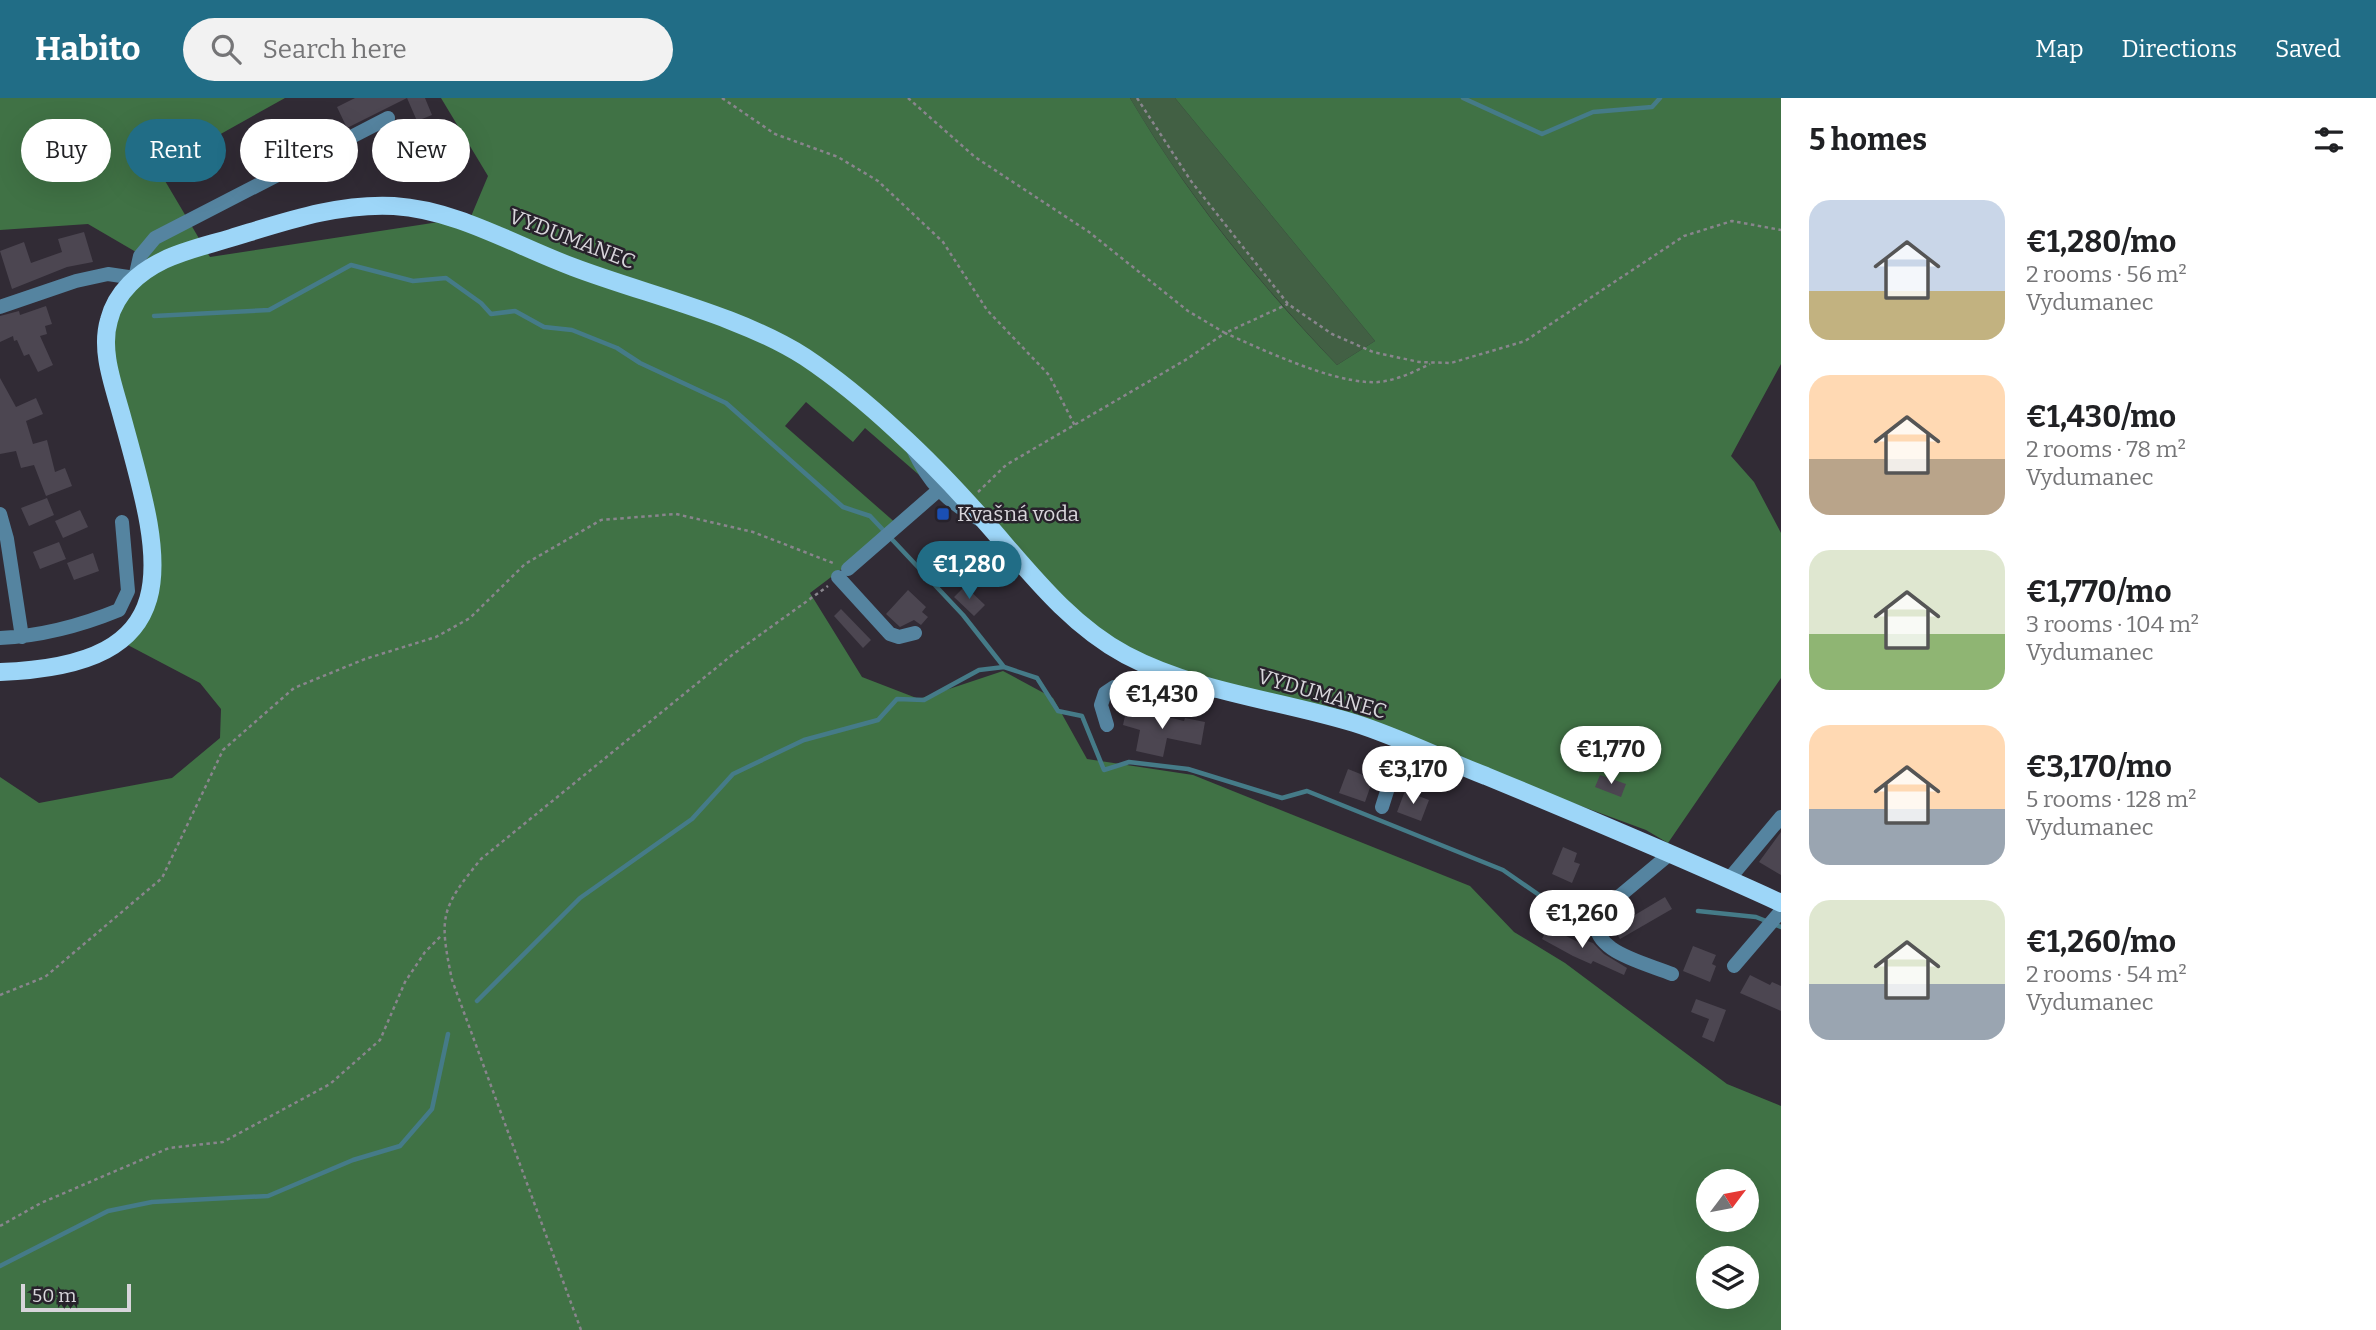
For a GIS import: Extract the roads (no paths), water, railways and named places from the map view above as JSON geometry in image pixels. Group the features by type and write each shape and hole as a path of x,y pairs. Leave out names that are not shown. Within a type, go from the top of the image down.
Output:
{"main road":[{"name":"VYDUMANEC","path":"0,672 66,665 96,657 120,641 138,622 152,590 152,537 144,497 109,372 106,341 109,320 118,298 135,278 158,263 183,252 312,214 394,206 434,213 762,335 802,355 847,388 911,445 944,486 968,502 1052,597 1082,625 1117,650 1158,672 1357,724 1729,879 1777,914"}],"street":[{"name":"VYDUMANEC","path":"135,278 139,256 155,238 388,118"},
{"path":"0,307 76,281 108,274 135,278"},
{"path":"915,633 899,637 890,634 843,573 944,486 951,504 986,523"},
{"path":"0,514 8,539 22,637"},
{"path":"0,638 22,637 83,625 119,610 128,590 122,522"},
{"name":"VYDUMANEC","path":"1107,725 1101,705 1105,693 1114,687 1193,692 1226,690"},
{"path":"1382,807 1393,772 1415,764 1444,759"},
{"path":"1729,879 1781,817"},
{"path":"1671,853 1598,914 1594,925 1598,937 1608,947 1672,974"},
{"path":"1734,966 1777,914"}],"waterway":[{"path":"1463,98 1542,134 1593,112 1652,107 1660,98"},
{"path":"154,316 269,310 351,265 413,281 446,278 481,303 491,314 515,311 544,327 572,330 617,348 640,363 726,403 843,507 870,516 963,615 1004,667"},
{"name":"VYDUMANEC","path":"477,1001 580,898 692,819 733,774 804,740 878,720 897,699 924,700 979,670 1004,667 1037,678 1058,711 1082,716 1104,770 1129,762 1188,769 1282,798 1307,791 1503,870 1542,897 1562,896 1598,906"},
{"name":"VYDUMANEC","path":"1698,911 1756,917 1781,927"},
{"path":"0,1266 108,1211 152,1202 268,1196 353,1160 400,1146 432,1109 448,1034"}],"place":[{"name":"Kvašná voda","path":"943,514"}]}
